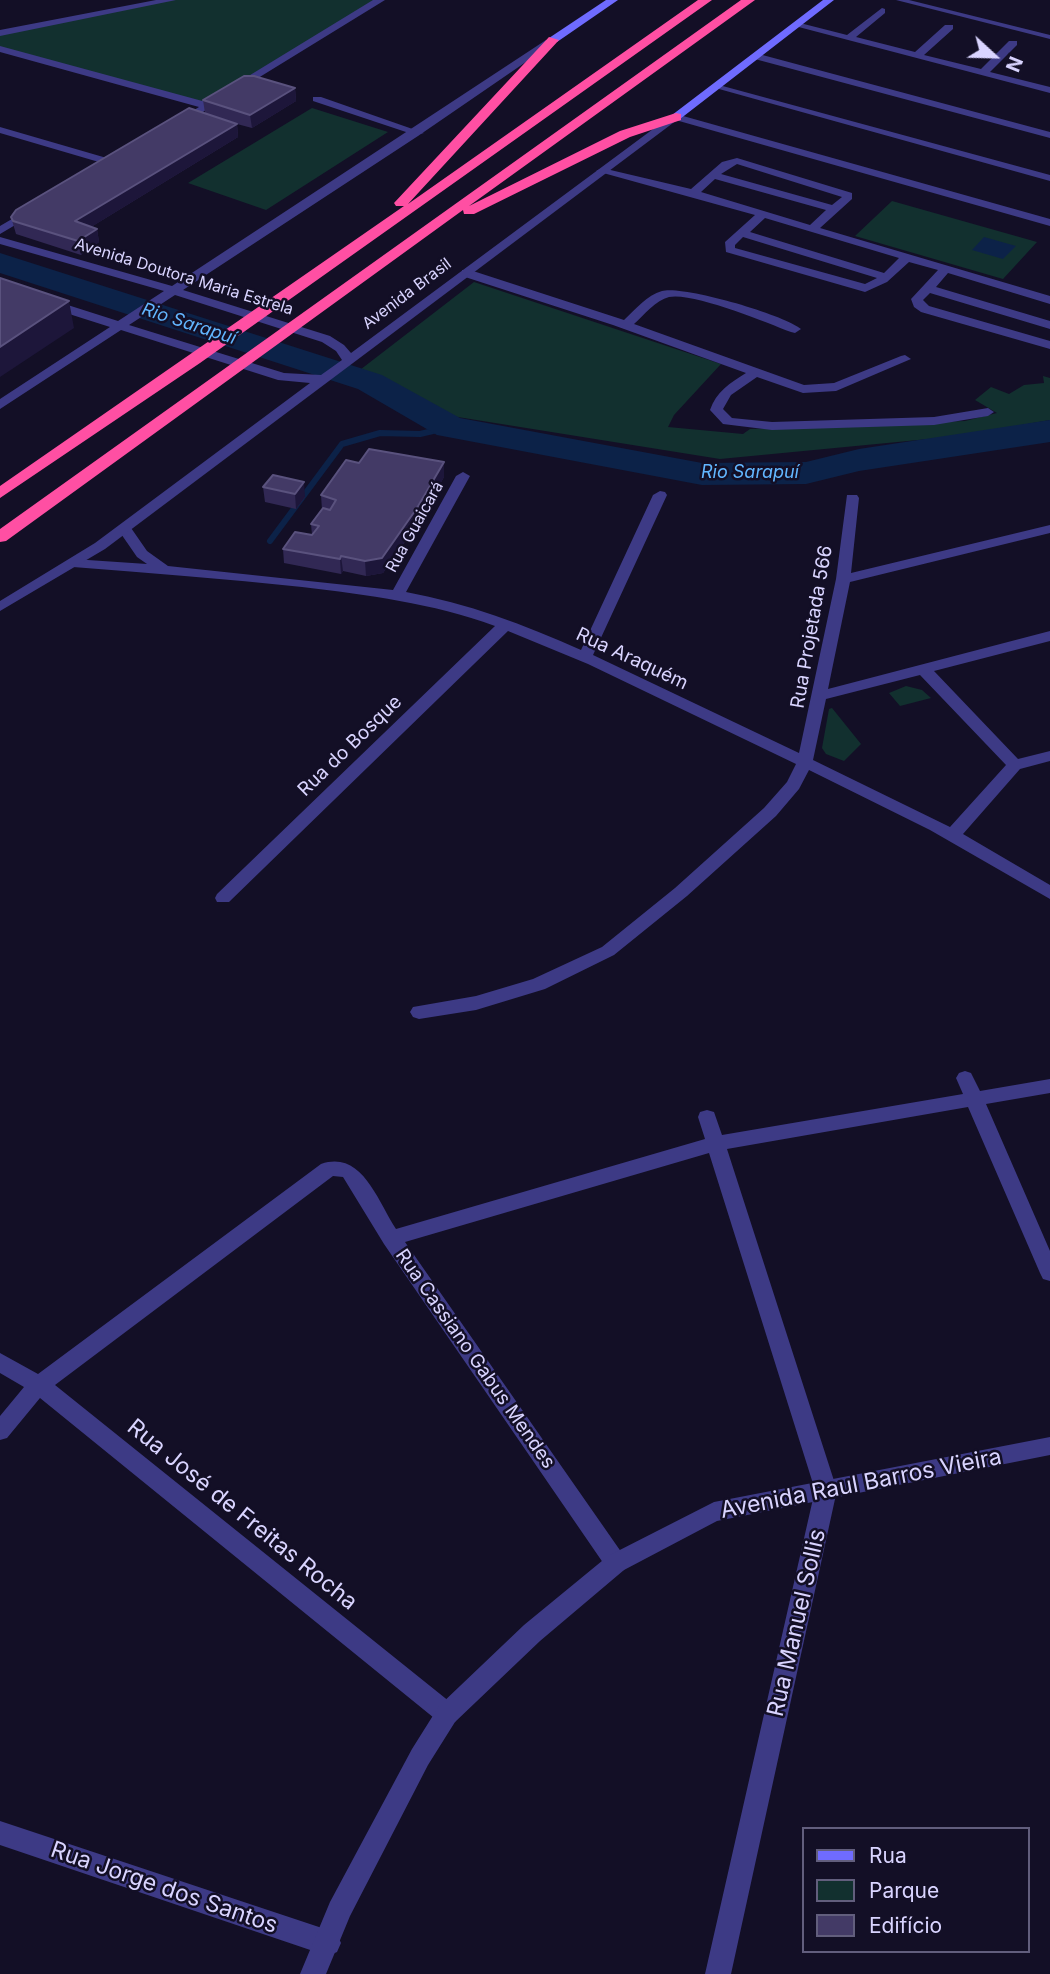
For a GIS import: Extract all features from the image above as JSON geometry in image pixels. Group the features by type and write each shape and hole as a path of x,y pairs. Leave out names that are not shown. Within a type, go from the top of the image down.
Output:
{"highway":[{"path":"0,493 195,360 706,0"},
{"path":"0,537 228,371 750,0"},
{"path":"371,236 553,40"},
{"path":"411,240 625,134 676,117"}],"main road":[{"path":"553,40 613,0"},
{"name":"Avenida Brasil","path":"676,117 829,0"}],"street":[{"path":"0,33 171,0"},
{"path":"172,127 258,80 380,0"},
{"path":"849,38 882,11"},
{"path":"796,25 1049,88"},
{"path":"917,56 949,27"},
{"path":"0,405 188,279 419,133 553,40"},
{"path":"983,73 1013,43"},
{"path":"0,49 207,106"},
{"path":"759,53 1050,126"},
{"path":"759,53 1050,135"},
{"path":"723,87 1050,178"},
{"path":"317,99 419,133"},
{"path":"676,117 1050,223"},
{"name":"Avenida Brasil","path":"0,607 73,563 124,528 676,117"},
{"path":"0,130 113,163"},
{"path":"102,169 125,156"},
{"path":"692,194 726,164 745,163 848,195 848,198 812,229"},
{"path":"606,168 1048,297"},
{"path":"713,175 834,209"},
{"path":"0,231 48,202"},
{"path":"763,214 729,244 730,250 858,287 873,286 906,257"},
{"path":"741,233 886,277"},
{"name":"Avenida Doutora Maria Estrela","path":"0,240 172,290 326,339 340,348 348,363"},
{"path":"946,269 917,299 918,304 925,309 1050,345"},
{"path":"466,273 626,325 803,389 819,390 855,382 905,359"},
{"path":"150,284 188,279"},
{"path":"927,288 1050,325"},
{"path":"626,325 657,299 672,293 694,296 795,329"},
{"path":"38,299 282,377 302,380 328,378"},
{"path":"88,316 92,330 88,346"},
{"path":"755,372 728,391 718,402 716,410 720,416 741,424 772,426 934,421 988,412"},
{"name":"Rua Guaicará","path":"397,595 463,476"},
{"path":"584,657 660,495"},
{"name":"Rua Projetada 566","path":"419,1012 476,1003 538,984 608,951 681,892 770,812 793,785 805,762 820,696 843,579 852,498"},
{"path":"124,528 142,554 162,568"},
{"path":"843,579 1050,528"},
{"name":"Rua Araquém","path":"73,563 162,568 397,595 443,605 506,624 584,657 805,762 952,836 1050,892"},
{"name":"Rua do Bosque","path":"223,898 506,624"},
{"path":"820,696 1050,636"},
{"path":"923,669 1015,765"},
{"path":"952,836 1015,765 1050,756"},
{"path":"965,1078 1050,1273"},
{"path":"391,1238 717,1143 1050,1086"},
{"path":"707,1117 826,1490"},
{"name":"Rua Cassiano Gabus Mendes","path":"39,1385 328,1168 339,1167 350,1172 391,1238 615,1563"},
{"name":"Rua José de Freitas Rocha","path":"0,1362 39,1385 447,1714"},
{"path":"0,1431 39,1385"},
{"name":"Avenida Raul Barros Vieira","path":"317,1973 339,1910 420,1757 447,1714 532,1633 615,1563 714,1512 1050,1446"},
{"name":"Rua Manuel Sollis","path":"718,1974 826,1490"},
{"name":"Rua Jorge dos Santos","path":"0,1833 328,1943"}],"lane":[{"path":"900,0 1050,37"}],"green space":[{"path":"172,0 380,0 207,106 0,49 0,33"},
{"path":"312,108 388,132 266,210 188,183"},
{"path":"892,201 1037,242 1003,279 855,236"},
{"path":"474,282 721,364 674,415 668,427 743,434 750,429 965,421 997,413 975,400 991,387 1009,394 1024,385 1044,383 1043,376 1050,378 1050,420 960,436 720,459 439,414 374,378 356,373"},
{"path":"906,686 922,690 931,698 900,706 889,693"},
{"path":"832,708 861,744 844,761 826,754 822,748 829,709"}],"water":[{"path":"984,237 1016,246 1003,259 972,250"}],"building":[{"path":"244,76 254,76 295,88 250,115 203,100"},
{"path":"189,108 237,124 75,221 97,229 78,241 13,221 11,217 16,210"},
{"path":"0,278 69,301 0,347"},
{"path":"369,449 444,462 417,508 382,558 365,561 341,556 340,559 283,549 295,532 312,535 319,526 311,524 323,508 330,510 336,500 321,495 346,460 359,463"},
{"path":"273,475 304,482 295,494 263,487"}],"waterway":[{"name":"Rio Sarapuí","path":"0,263 370,382 450,427 702,474 806,473 859,460 1050,431"},
{"name":"Rio Sarapuí","path":"270,541 342,444 380,433 420,434 450,427"}]}
